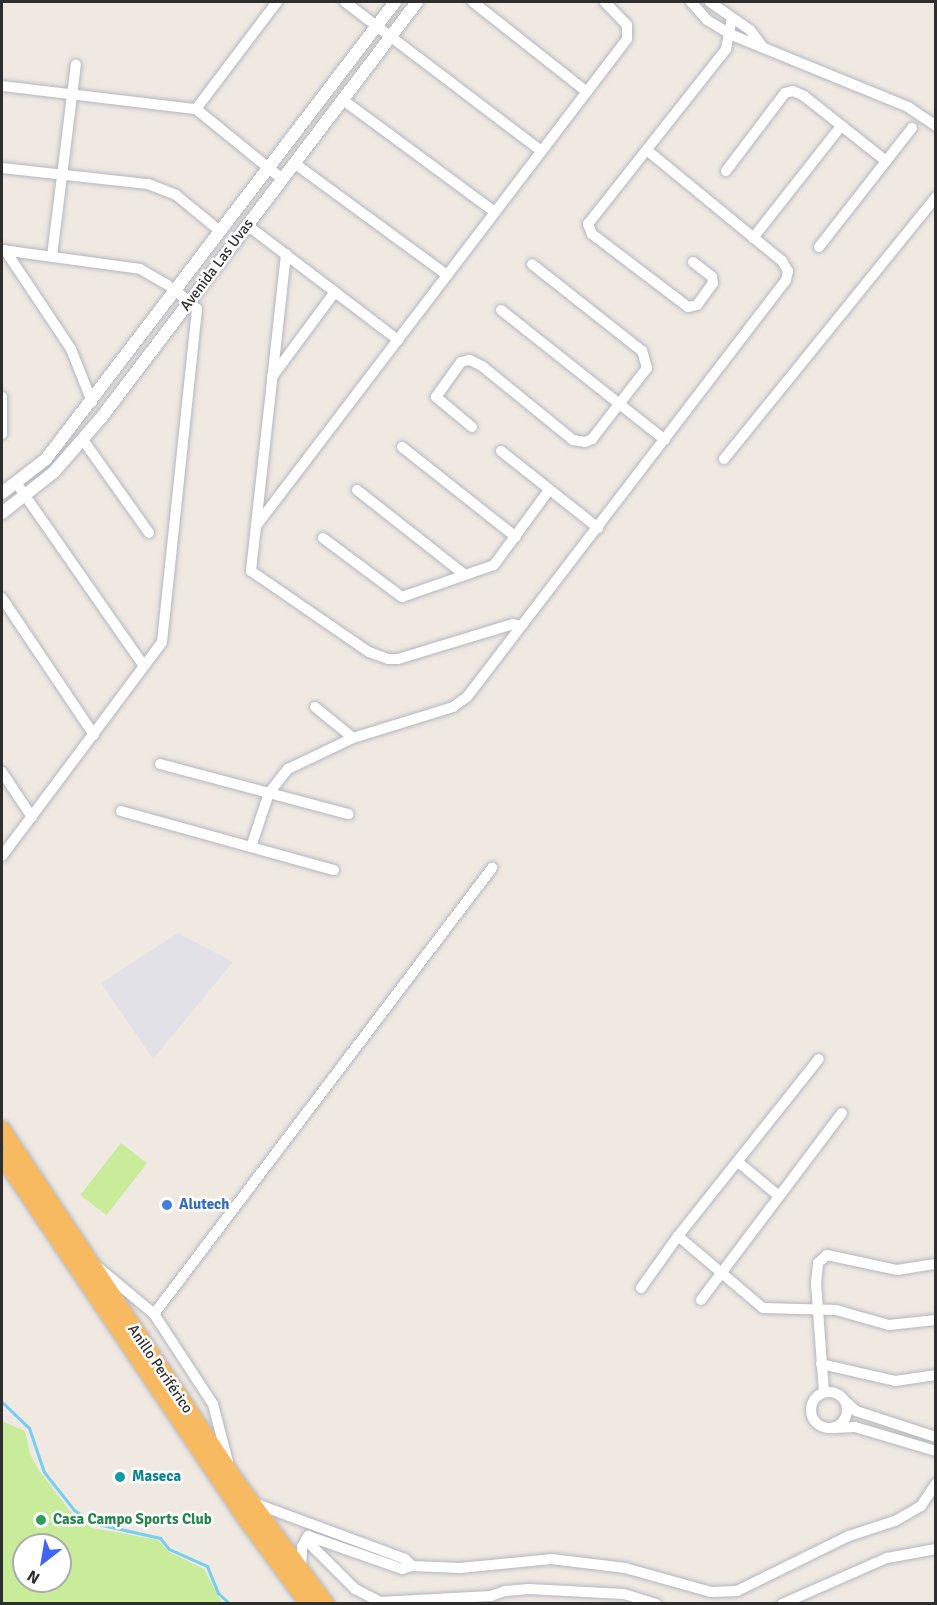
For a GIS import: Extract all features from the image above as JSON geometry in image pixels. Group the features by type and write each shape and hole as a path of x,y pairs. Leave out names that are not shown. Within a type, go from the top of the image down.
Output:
{"highway":[{"name":"Anillo Periférico","path":"2,1129 250,1502 326,1604"},
{"name":"Anillo Periférico","path":"2,1156 246,1519 308,1604"}],"street":[{"path":"196,109 277,2"},
{"path":"345,2 541,151"},
{"name":"Avenida Las Uvas","path":"2,493 17,484 46,459 92,402 172,288 220,231 395,2"},
{"name":"Avenida Las Uvas","path":"2,513 54,472 83,440 417,2"},
{"path":"473,2 586,92"},
{"path":"256,526 586,92 629,32 616,10 605,2"},
{"path":"691,2 707,20 732,35 908,107 936,126"},
{"path":"710,2 758,38 763,46"},
{"path":"693,262 712,277 712,283 697,305 688,307 592,234 588,224 636,161 648,152 726,49 732,35 732,19"},
{"path":"52,255 76,64"},
{"path":"2,86 196,109 282,178"},
{"path":"726,171 785,93 804,96 886,161"},
{"path":"343,100 495,212"},
{"path":"753,238 841,126"},
{"path":"819,247 912,128"},
{"path":"252,847 269,793 288,769 353,738 453,707 467,697 786,280 788,271 782,261 648,152"},
{"path":"294,163 447,275"},
{"path":"2,168 147,184 176,195 220,231"},
{"path":"724,459 936,197"},
{"path":"247,225 398,340"},
{"path":"2,856 162,642 197,309 172,288 140,269 3,250"},
{"path":"3,250 71,349 92,402"},
{"path":"286,254 251,571 378,657 398,659 513,624 520,626"},
{"path":"472,427 436,397 461,362 470,360 573,440 592,439 647,368 642,351 532,264"},
{"path":"272,377 335,292"},
{"path":"501,310 665,440"},
{"path":"2,397 2,434"},
{"path":"83,440 149,533"},
{"path":"402,447 516,537"},
{"path":"501,451 598,528"},
{"path":"17,484 144,666"},
{"path":"357,490 465,575"},
{"path":"323,538 402,597 494,565 549,490"},
{"path":"2,598 94,735"},
{"path":"315,707 353,738"},
{"path":"160,764 348,814"},
{"path":"2,772 32,817"},
{"path":"120,812 334,870"},
{"path":"154,1314 492,868"},
{"path":"641,1288 678,1236 819,1059"},
{"path":"701,1300 842,1113"},
{"path":"738,1162 779,1196"},
{"path":"678,1236 763,1308 819,1307 890,1325 936,1320"},
{"path":"824,1392 818,1263 827,1255 897,1270 936,1264"},
{"path":"86,1257 154,1314 213,1404 231,1474"},
{"path":"821,1364 895,1381 936,1375"},
{"path":"936,1437 856,1411 835,1393 824,1392 814,1398 810,1415 822,1428 855,1427 936,1451"},
{"path":"834,1428 846,1416 844,1401"},
{"path":"250,1502 308,1534 405,1559 412,1566 460,1568 550,1559 625,1568 711,1592 737,1592 849,1536 895,1521 921,1506 936,1484"},
{"path":"301,1572 300,1557 308,1534"},
{"path":"308,1534 354,1589 380,1602 491,1596 505,1591 529,1589 624,1594 656,1604"},
{"path":"782,1604 887,1558 936,1549"}],"shaded area":[{"path":"178,933 233,962 153,1059 101,983"}],"green space":[{"path":"121,1143 147,1163 106,1215 80,1195"},
{"name":"Casa Campo Sports Club","path":"2,1421 25,1431 30,1454 40,1472 70,1511 92,1528 158,1540 169,1552 204,1569 222,1603 2,1603"}],"waterway":[{"path":"2,1402 29,1428 44,1472 74,1510 93,1523 160,1538 169,1549 207,1566 218,1593 230,1604"}],"place":[{"name":"Alutech","path":"167,1205"},
{"name":"Maseca","path":"120,1477"},
{"name":"Casa Campo Sports Club","path":"41,1520"}]}
